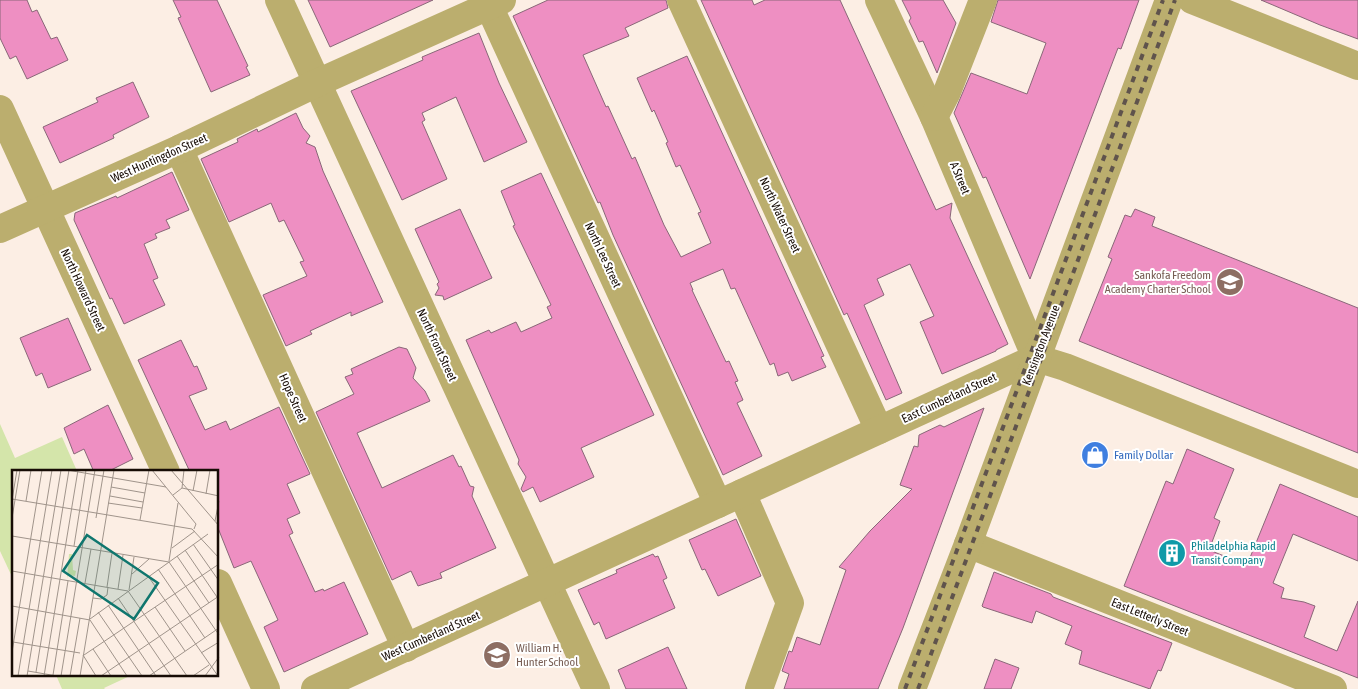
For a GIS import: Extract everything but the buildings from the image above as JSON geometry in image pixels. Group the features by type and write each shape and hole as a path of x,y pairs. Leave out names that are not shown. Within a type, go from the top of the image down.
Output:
{"street":[{"name":"North Front Street","path":"278,0 596,689"},
{"name":"North Water Street","path":"682,0 879,430"},
{"name":"A Street","path":"879,0 934,117 1036,358"},
{"path":"934,117 948,92 983,0"},
{"name":"Kensington Avenue","path":"912,689 968,544 1170,0"},
{"path":"1192,0 1358,66"},
{"name":"West Huntingdon Street","path":"0,229 180,149 317,83 496,3"},
{"name":"North Lee Street","path":"496,3 718,504"},
{"name":"North Howard Street","path":"0,109 165,470"},
{"name":"Hope Street","path":"180,149 406,648"},
{"name":"East Cumberland Street","path":"547,584 1036,358"},
{"path":"1036,358 1066,367 1358,484"},
{"path":"742,493 790,603 759,689"},
{"name":"East Letterly Street","path":"968,544 1333,689"},
{"name":"West Cumberland Street","path":"315,689 547,584"},
{"path":"219,585 266,689"}],"green space":[{"path":"0,424 15,458 62,437 77,470 12,470 12,577 0,551"},
{"path":"56,676 130,676 105,689 62,689"}],"railway":[{"path":"905,689 1163,0"},
{"path":"918,689 1175,0"}],"place":[{"name":"Sankofa Freedom Academy Charter School","path":"1230,282"},
{"name":"Family Dollar","path":"1095,455"},
{"name":"Philadelphia Rapid Transit Company","path":"1172,553"},
{"name":"William H. Hunter School","path":"497,655"}]}
